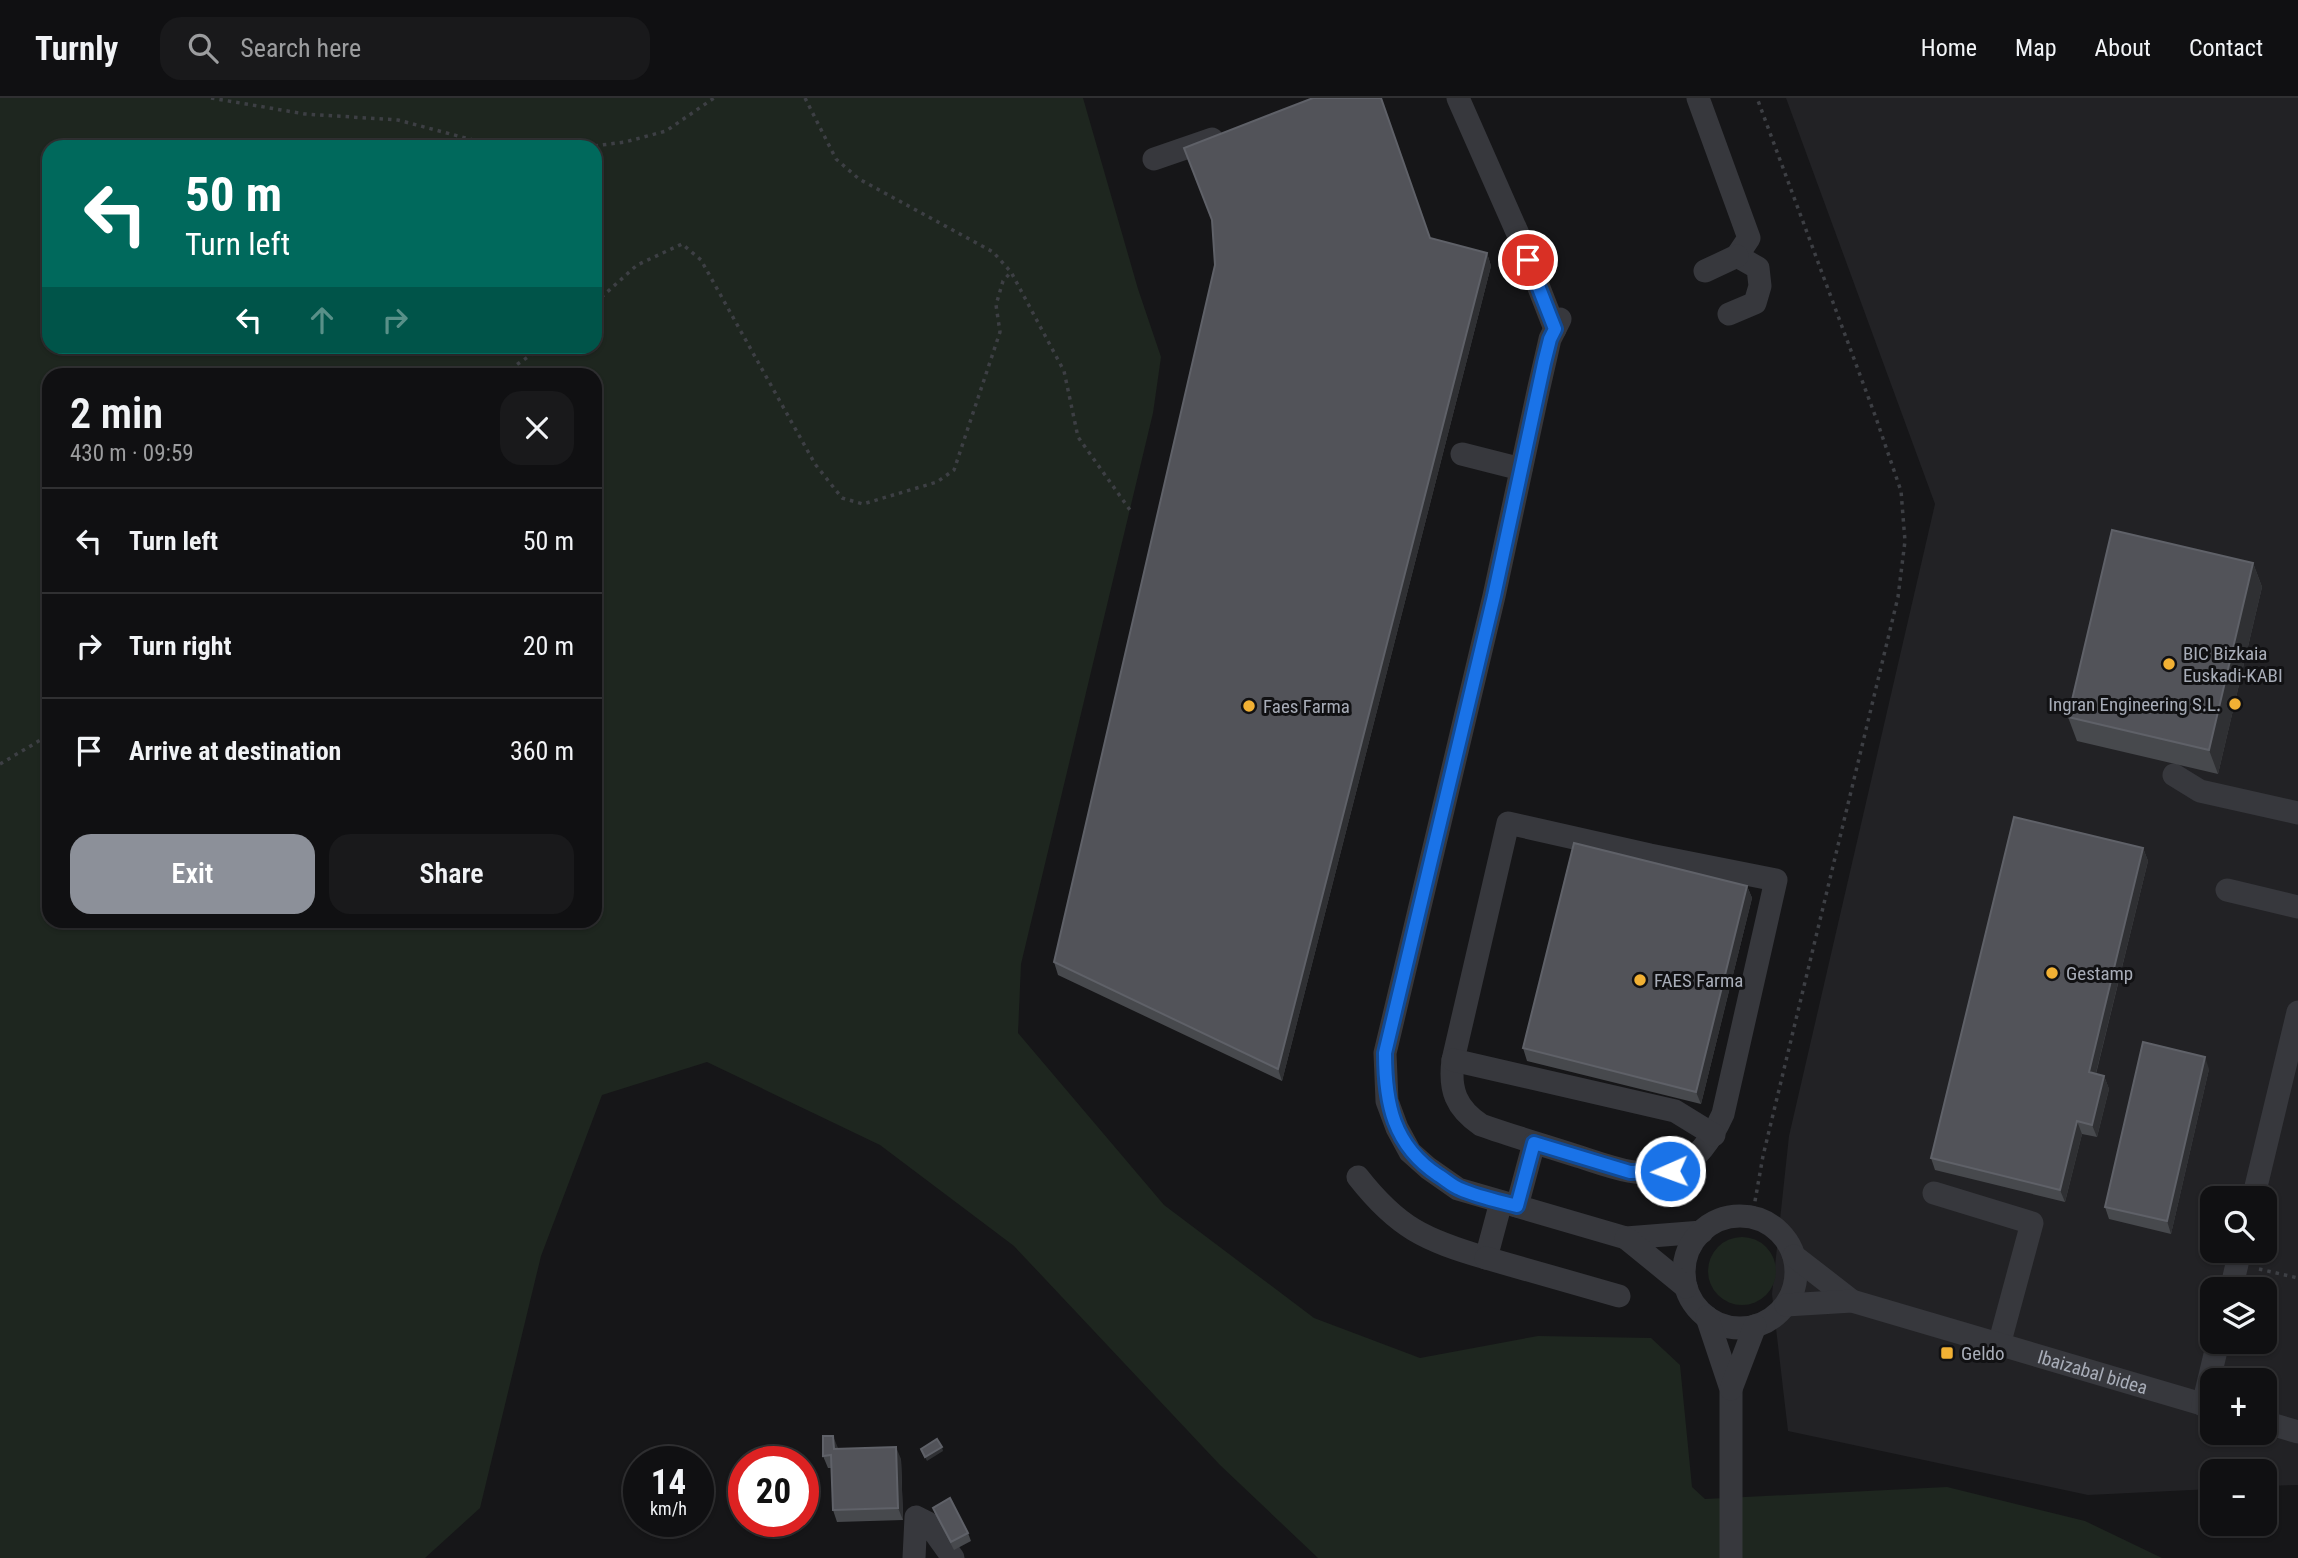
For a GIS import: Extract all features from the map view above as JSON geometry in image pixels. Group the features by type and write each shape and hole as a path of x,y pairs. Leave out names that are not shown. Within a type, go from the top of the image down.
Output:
{"street":[{"path":"1458,98 1558,324 1550,339 1544,363 1494,596 1385,1053 1387,1101 1410,1152 1458,1189 1626,1238 1702,1231 1723,1219 1752,1218 1771,1226 1781,1234 1794,1256 1795,1282 1786,1305 1767,1322 1755,1326 1730,1327 1707,1317 1698,1308 1686,1287 1626,1238"},
{"path":"1698,98 1749,238 1737,256 1705,271"},
{"path":"1154,159 1231,133"},
{"path":"1729,314 1755,303 1760,285 1758,268 1737,256"},
{"path":"1462,454 1521,469"},
{"path":"2174,775 2200,791 2298,813"},
{"path":"1508,823 1776,880 1723,1114 1714,1135 1689,1162 1670,1171 1630,1172 1481,1125 1468,1116 1456,1097 1451,1080 1453,1060 1508,823"},
{"path":"2227,890 2298,907"},
{"path":"2256,1186 2298,1012"},
{"path":"1453,1060 1675,1111 1714,1135"},
{"path":"1486,1258 1534,1143"},
{"path":"1358,1177 1391,1215 1408,1227 1450,1247 1619,1296"},
{"path":"1934,1193 2032,1223 1999,1345"},
{"path":"1686,1287 1685,1263 1688,1251 1702,1231"},
{"name":"Ibaizabal bidea","path":"1794,1256 1852,1301"},
{"name":"Ibaizabal bidea","path":"1786,1305 1852,1301 2200,1404"},
{"path":"1707,1317 1731,1389 1731,1558"},
{"path":"1731,1389 1755,1326"},
{"path":"2277,1426 2298,1432"},
{"path":"914,1558 915,1517 928,1523 953,1558"}],"path":[{"path":"211,98 305,114 398,120 473,140"},
{"path":"602,145 667,131 715,98"},
{"path":"798,98 805,98 836,159 859,179 993,252 1011,272 1064,371 1078,437 1130,510"},
{"path":"1752,1218 1781,1079 1898,597 1905,541 1901,491 1757,98"},
{"path":"602,297 637,265 682,244 701,260 816,464 842,498 863,504 937,482 954,470 999,332 996,305 1003,281 1011,272"},
{"path":"512,368 532,354"},
{"path":"0,764 42,739"},
{"path":"2259,1269 2298,1278"}],"shaded area":[{"path":"0,98 1083,98 1138,289 1161,357 1153,413 1021,964 1018,1033 1164,1205 1314,1318 1420,1358 1538,1336 1651,1338 1680,1365 1692,1487 1705,1499 1947,1487 2085,1521 2162,1558 1318,1558 1220,1465 1014,1246 880,1145 707,1062 602,1095 541,1256 480,1508 425,1558 0,1558"},
{"path":"1786,98 2298,98 2298,1485 2277,1486 2277,1459 2200,1459 2200,1490 2088,1495 1788,1431 1772,1294 1789,1136 1935,504"},
{"path":"1735,1237 1749,1237 1761,1242 1771,1252 1776,1271 1771,1290 1761,1300 1749,1305 1735,1305 1723,1300 1713,1290 1708,1278 1708,1264 1713,1252 1723,1242"}],"building":[{"name":"Faes Farma","path":"1313,98 1381,98 1430,238 1487,253 1278,1069 1054,962 1215,265 1212,220 1184,148"},
{"name":"BIC Bizkaia Euskadi-KABI","path":"2112,530 2253,563 2209,750 2068,717"},
{"name":"Gestamp","path":"2014,817 2143,848 2089,1072 2104,1076 2092,1125 2077,1121 2060,1190 1931,1158"},
{"name":"FAES Farma","path":"1574,843 1747,886 1696,1092 1523,1048"},
{"path":"2143,1042 2205,1057 2167,1221 2105,1207"},
{"path":"823,1436 833,1436 834,1449 896,1447 898,1508 833,1510 831,1455 823,1456"},
{"path":"937,1439 942,1447 925,1457 921,1449"},
{"path":"950,1498 968,1533 951,1542 933,1508"}],"place":[{"name":"BIC Bizkaia Euskadi-KABI","path":"2169,664"},
{"name":"Ingran Engineering S.L.","path":"2235,704"},
{"name":"Faes Farma","path":"1249,706"},
{"name":"Gestamp","path":"2052,973"},
{"name":"FAES Farma","path":"1640,980"},
{"name":"Geldo","path":"1947,1353"}],"route":[{"path":"1528,260 1555,329 1544,363 1494,596 1385,1053 1387,1101 1410,1152 1428,1168 1458,1189 1517,1206 1534,1143 1630,1172 1670,1171"}]}
